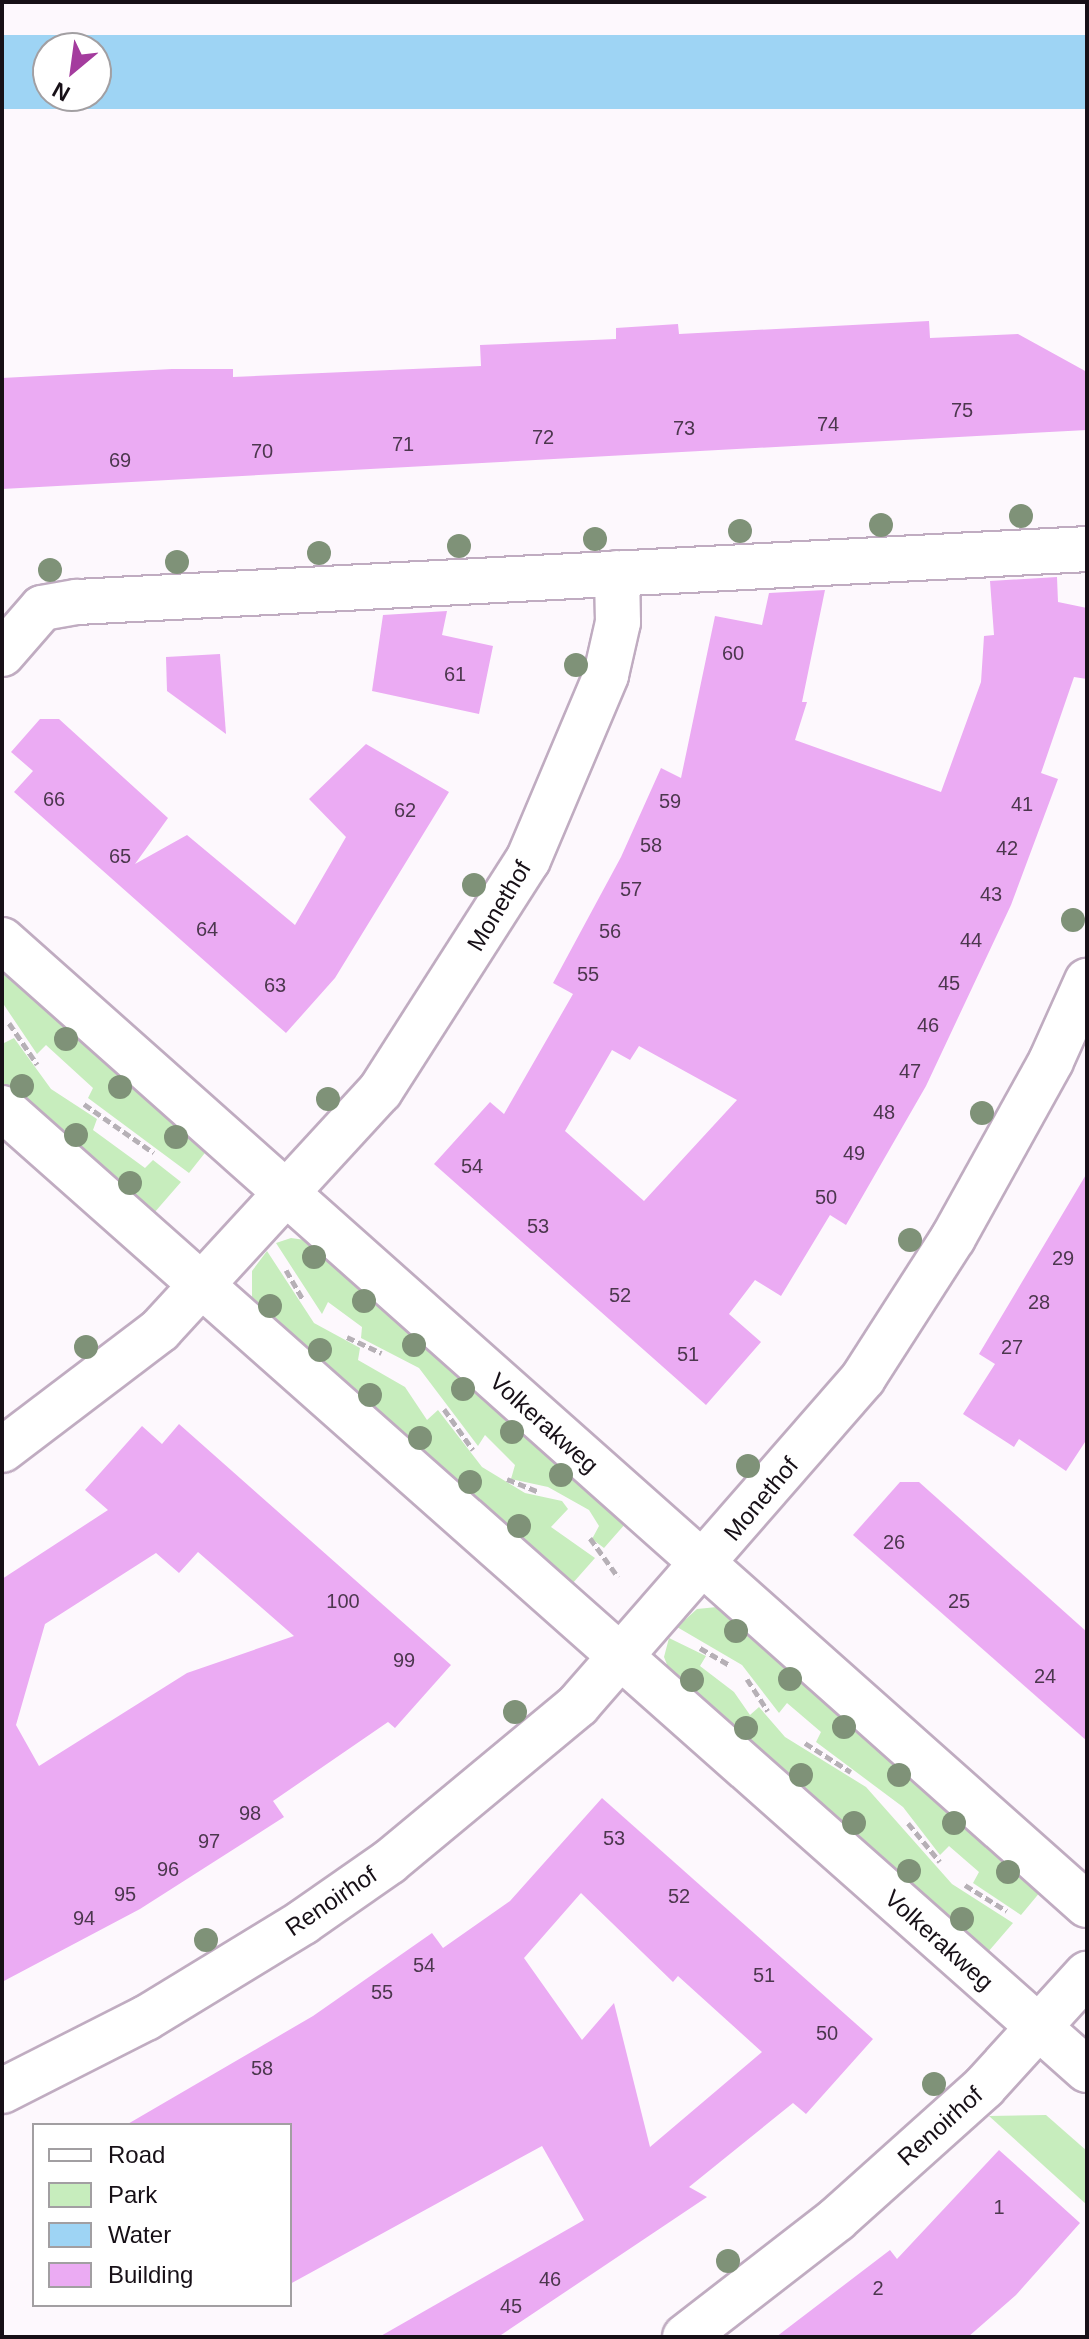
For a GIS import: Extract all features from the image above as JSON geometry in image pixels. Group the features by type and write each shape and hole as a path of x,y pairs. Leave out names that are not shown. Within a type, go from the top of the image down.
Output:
{"street":[{"path":"2,654 42,608 77,602 1087,549"},
{"name":"Monethof","path":"203,1286 380,1091 528,860 606,675 618,622 617,573"},
{"name":"Volkerakweg","path":"2,940 1075,1894"},
{"name":"Monethof","path":"656,1619 863,1378 953,1238 1051,1061 1087,981"},
{"name":"Volkerakweg","path":"2,1108 1087,2070"},
{"path":"2,1450 160,1330 203,1286"},
{"name":"Renoirhof","path":"2,2091 146,2018 377,1870 578,1705 656,1619"},
{"name":"Renoirhof","path":"685,2337 837,2219 984,2087 1087,1974"}],"path":[{"path":"2,1011 48,1076"},
{"path":"80,1101 158,1156"},
{"path":"254,1231 273,1248 308,1305"},
{"path":"337,1332 392,1358"},
{"path":"436,1399 478,1457"},
{"path":"498,1475 554,1497"},
{"path":"564,1606 648,1515"},
{"path":"592,1528 589,1543 656,1619 733,1666 770,1715"},
{"path":"802,1741 853,1774"},
{"path":"899,1811 946,1869"},
{"path":"956,1880 1024,1925 1075,1894"}],"green space":[{"path":"2,965 208,1149 189,1173 88,1098 93,1088 46,1045 37,1054 2,1002"},
{"path":"14,1038 51,1089 97,1119 93,1130 145,1168 153,1160 181,1182 154,1213 2,1082 2,1044"},
{"path":"291,1238 312,1241 626,1523 604,1548 592,1539 599,1526 589,1510 548,1487 511,1479 515,1465 485,1435 478,1446 419,1368 361,1338 362,1327 328,1302 322,1314 276,1243"},
{"path":"267,1251 314,1323 360,1348 358,1360 405,1387 427,1420 438,1410 482,1467 525,1493 562,1501 568,1509 551,1527 595,1558 572,1584 252,1301 252,1271"},
{"path":"717,1607 727,1610 1041,1891 1021,1915 973,1883 979,1872 949,1846 940,1855 903,1807 816,1742 821,1732 787,1703 779,1713 742,1665 677,1627 697,1609"},
{"path":"669,1638 706,1656 700,1666 734,1692 750,1715 759,1707 785,1737 866,1787 952,1884 1013,1923 988,1952 671,1675 664,1657"},
{"path":"1046,2115 1087,2151 1087,2205 989,2116"}],"water":[{"path":"2,35 32,35 32,109 2,109"},
{"path":"112,35 1087,35 1087,109 112,109"}],"building":[{"path":"929,321 930,338 1018,334 1087,372 1087,430 2,489 2,378 172,369 233,369 233,377 481,366 480,345 616,339 616,328 678,324 679,334"},
{"path":"1057,577 1058,602 1087,608 1087,679 1074,677 1041,773 1058,779 1011,905 926,1086 846,1225 830,1215 781,1296 755,1280 729,1314 761,1342 706,1405 434,1164 490,1102 504,1114 573,994 553,983 621,857 661,768 681,778 715,616 762,625 769,593 825,590 802,702 807,702 795,740 941,792 981,682 984,636 994,635 990,581","holes":["639,1046 737,1100 644,1201 565,1131 612,1050 630,1060"]},
{"path":"447,611 442,635 493,646 479,714 372,691 383,615"},
{"path":"220,654 226,734 167,691 166,657"},
{"path":"40,719 59,719 168,818 135,864 187,835 295,925 346,837 309,799 366,744 449,792 335,978 286,1033 14,792 33,771 11,752"},
{"path":"1087,1173 1087,1439 1066,1471 1019,1439 1014,1447 963,1414 995,1364 979,1354"},
{"path":"179,1424 451,1665 395,1728 388,1722 273,1801 284,1817 140,1909 2,1982 2,1579 108,1510 85,1490 142,1426 162,1444","holes":["198,1552 294,1636 187,1673 39,1766 16,1725 45,1624 156,1553 179,1573"]},
{"path":"900,1482 919,1482 1087,1632 1087,1741 853,1535"},
{"path":"602,1798 873,2039 806,2114 793,2103 689,2187 707,2197 498,2337 379,2337 584,2220 542,2146 292,2283 292,2123 129,2123 313,2016 432,1933 443,1948 510,1901","holes":["581,1893 673,1982 678,1976 762,2052 650,2147 614,2003 582,2040 524,1958"]},
{"path":"999,2150 1080,2223 1016,2295 968,2337 776,2337 890,2250 897,2259"}]}
